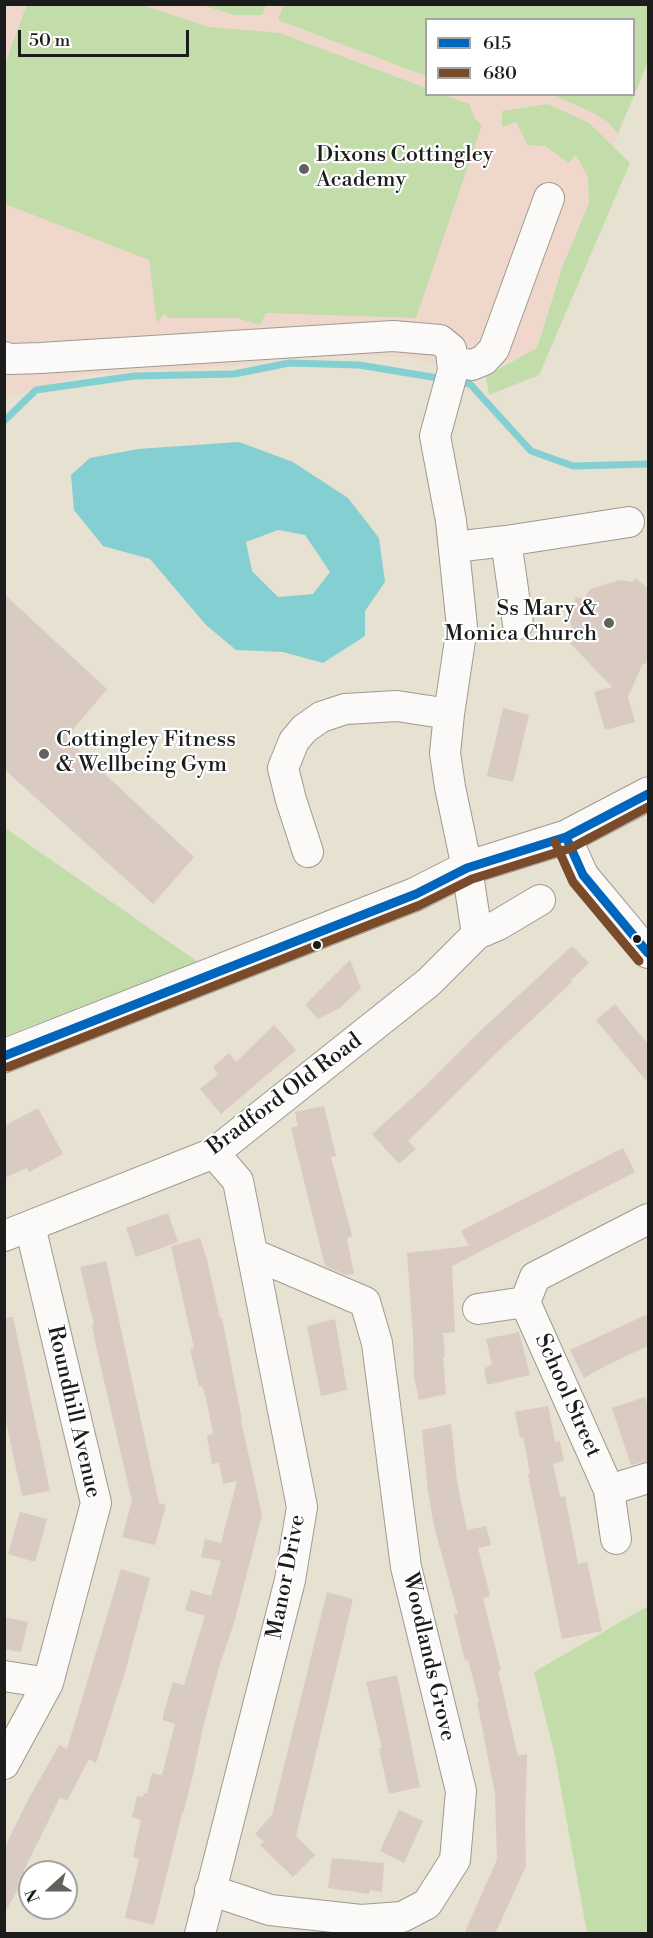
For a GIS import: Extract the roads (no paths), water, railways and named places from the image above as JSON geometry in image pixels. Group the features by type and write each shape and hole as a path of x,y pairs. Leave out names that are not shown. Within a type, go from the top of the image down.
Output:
{"main road":[{"path":"4,1056 416,894 467,868 566,837 648,794"}],"street":[{"path":"451,376 484,360 494,349 549,198"},
{"path":"6,359 393,336 440,340 451,349 451,376 435,436 451,521 462,627 445,753 477,934 498,925 540,900"},
{"path":"454,548 629,522"},
{"path":"506,541 518,624"},
{"path":"308,852 283,768 294,741 304,729 321,717 345,709 397,706 449,714"},
{"path":"566,837 583,875 648,953"},
{"name":"Bradford Old Road","path":"17,1231 214,1154 429,982 477,934"},
{"name":"Manor Drive","path":"200,1934 290,1580 302,1507 238,1181 214,1154"},
{"path":"478,1309 525,1302 535,1277 648,1219"},
{"name":"Roundhill Avenue","path":"4,1764 48,1683 96,1503 17,1231"},
{"name":"Woodlands Grove","path":"210,1890 270,1910 361,1920 402,1917 428,1904 455,1860 460,1791 406,1567 377,1343 366,1302 253,1254"},
{"name":"School Street","path":"525,1302 609,1490 616,1539"},
{"path":"609,1490 648,1478"},
{"path":"4,1676 48,1683"}],"water":[{"path":"239,442 293,462 348,498 379,538 385,582 365,611 365,636 323,663 283,652 236,650 206,625 150,559 103,546 74,510 71,475 90,458 138,449","holes":["278,530 305,535 330,572 313,594 278,597 252,571 246,542"]}],"waterway":[{"path":"4,421 36,390 134,376 234,374 289,363 359,365 444,379"},
{"path":"458,382 470,384 531,451 573,466 648,464"}],"place":[{"name":"Dixons Cottingley Academy","path":"304,169"},
{"name":"Ss Mary & Monica Church","path":"609,623"},
{"name":"Cottingley Fitness & Wellbeing Gym","path":"44,754"}]}
